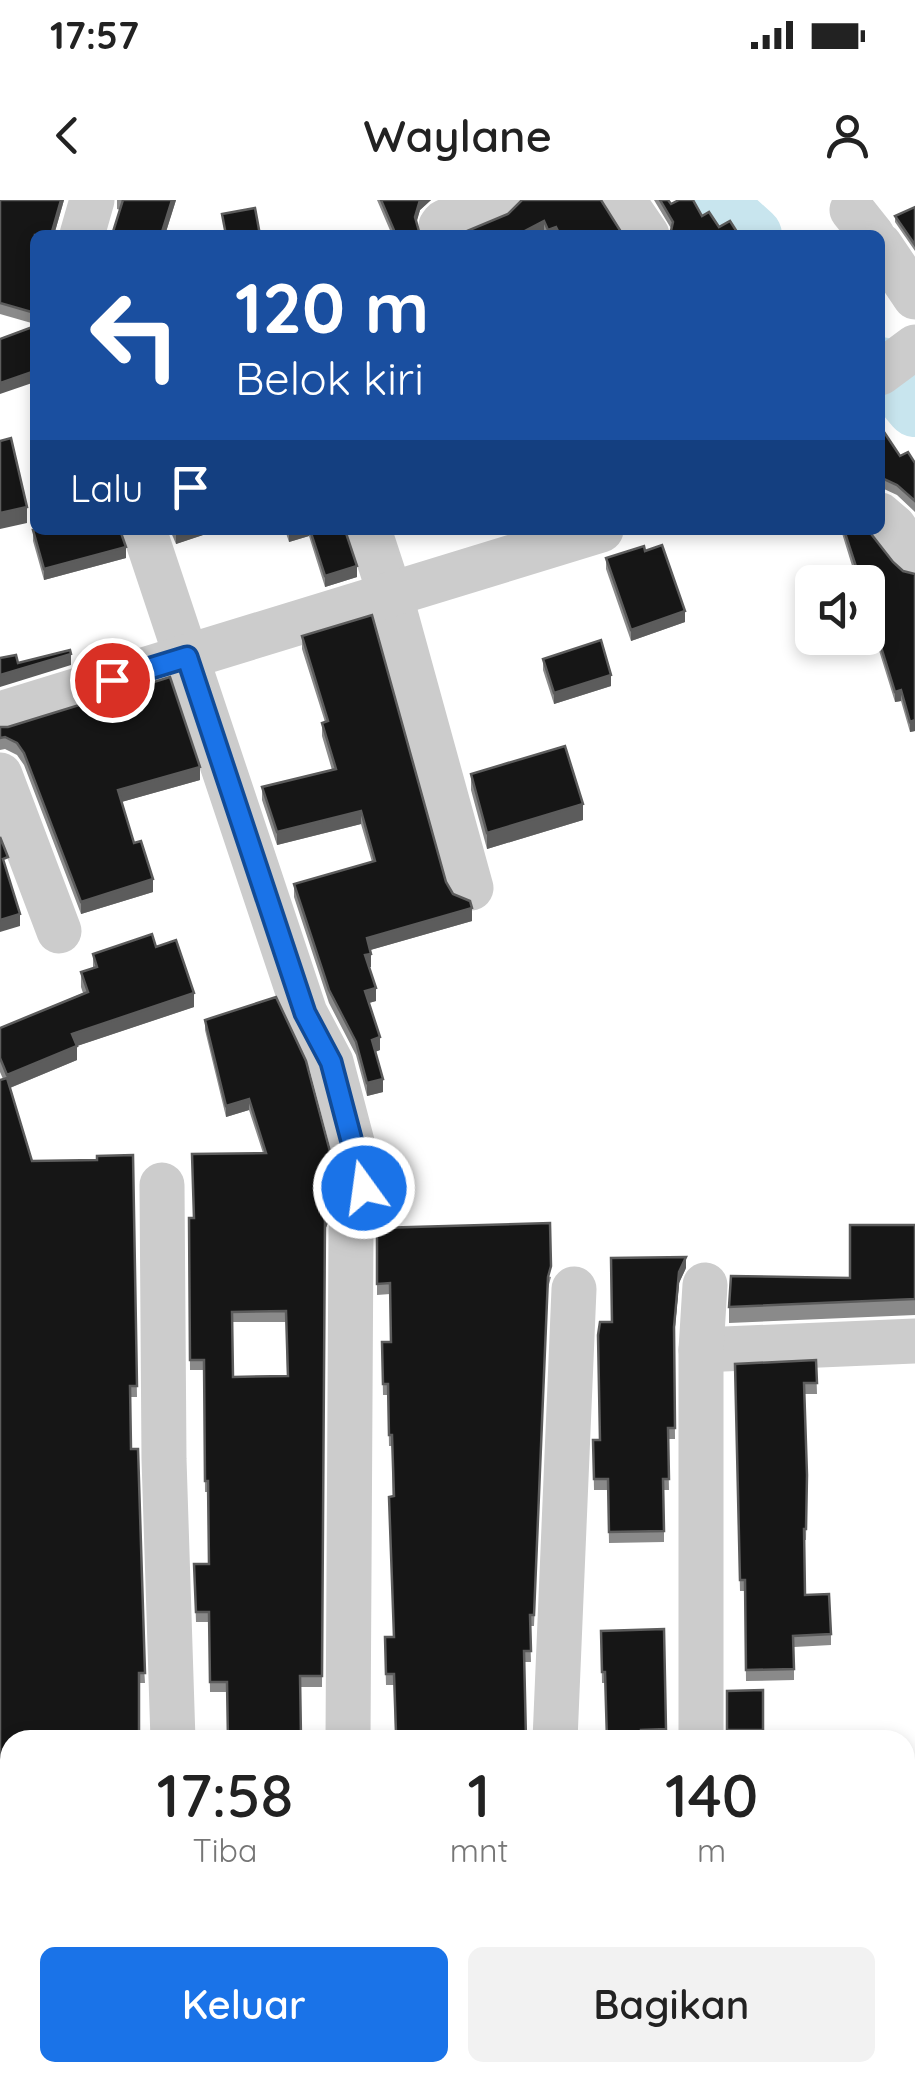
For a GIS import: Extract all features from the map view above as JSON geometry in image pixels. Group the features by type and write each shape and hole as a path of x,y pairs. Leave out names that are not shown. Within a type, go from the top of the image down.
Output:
{"street":[{"path":"83,230 92,200"},
{"path":"441,230 444,222 498,200"},
{"path":"623,200 644,230"},
{"path":"885,252 915,297"},
{"path":"885,369 915,347"},
{"path":"885,520 915,558"},
{"path":"146,535 305,1013 331,1062 358,1209 348,1730"},
{"path":"371,535 471,888"},
{"path":"0,714 584,535"},
{"path":"0,775 59,930"},
{"path":"162,1185 164,1459 174,1730"},
{"path":"701,1730 701,1350 705,1284"},
{"path":"555,1730 574,1289"},
{"path":"701,1350 915,1340"}],"building":[{"path":"0,200 61,200 52,230 30,230 30,312 0,303"},
{"path":"123,200 172,200 163,230 114,230"},
{"path":"381,200 420,200 415,217 419,230 394,230"},
{"path":"522,200 601,200 620,230 548,230 544,221 527,230 469,230 508,214"},
{"path":"660,200 671,204 693,200 702,216 709,212 719,227 730,221 736,230 671,230 673,222"},
{"path":"915,207 915,245 895,216"},
{"path":"255,208 259,230 225,230 222,214"},
{"path":"30,328 30,373 0,383 0,339"},
{"path":"885,434 900,456 908,452 915,463 915,501 885,479"},
{"path":"11,438 27,507 0,513 0,441"},
{"path":"34,535 122,535 126,547 44,569"},
{"path":"312,535 347,535 357,566 325,576"},
{"path":"846,535 872,535 893,562 903,571 915,574 915,720 910,722 901,690 895,692 884,655 885,565 855,565"},
{"path":"662,545 685,611 631,630 606,558 644,546 645,551"},
{"path":"372,615 446,882 453,894 470,901 472,908 367,938 371,954 365,955 376,988 365,991 380,1037 372,1040 383,1079 367,1083 356,1042 329,990 294,884 375,861 361,811 277,832 262,787 336,769 322,723 328,721 302,636"},
{"path":"601,640 611,675 554,693 543,659"},
{"path":"70,650 71,654 0,675 0,658 16,655 18,663"},
{"path":"170,677 200,767 118,790 134,843 141,841 153,879 81,902 24,753 17,743 0,738 0,727"},
{"path":"565,746 583,804 487,833 471,774"},
{"path":"0,837 20,914 0,920"},
{"path":"152,934 156,947 176,940 194,993 72,1034 77,1046 7,1075 0,1058 0,1028 88,992 81,972 97,967 93,954"},
{"path":"276,997 306,1061 333,1163 332,1202 325,1219 322,1676 300,1676 301,1730 228,1730 227,1682 210,1682 209,1612 196,1612 194,1564 209,1564 204,1360 190,1360 192,1154 266,1153 249,1099 226,1106 205,1020","holes":["286,1311 288,1376 233,1377 232,1312"]},
{"path":"7,1078 32,1161 133,1155 137,1386 130,1386 131,1449 138,1449 145,1673 139,1673 139,1730 0,1730 0,1080"},
{"path":"550,1223 534,1615 530,1615 531,1651 524,1651 526,1730 396,1730 394,1674 386,1674 385,1637 394,1637 389,1497 394,1496 392,1435 388,1384 383,1384 382,1342 391,1342 390,1283 377,1284 377,1228"},
{"path":"850,1225 915,1225 915,1299 729,1307 731,1276 850,1278"},
{"path":"686,1257 679,1272 674,1327 675,1428 668,1428 669,1479 663,1479 664,1531 609,1532 608,1479 594,1479 593,1440 600,1440 600,1322 612,1322 611,1258"},
{"path":"816,1360 817,1383 804,1383 805,1595 829,1594 831,1634 793,1636 794,1669 746,1670 735,1364"},
{"path":"664,1629 666,1729 607,1730 601,1631"},
{"path":"763,1690 763,1730 727,1730 727,1691"}],"waterway":[{"path":"714,200 747,230"},
{"path":"885,372 915,408"}],"route":[{"path":"112,680 187,657 305,1013 331,1062 364,1188"}]}
